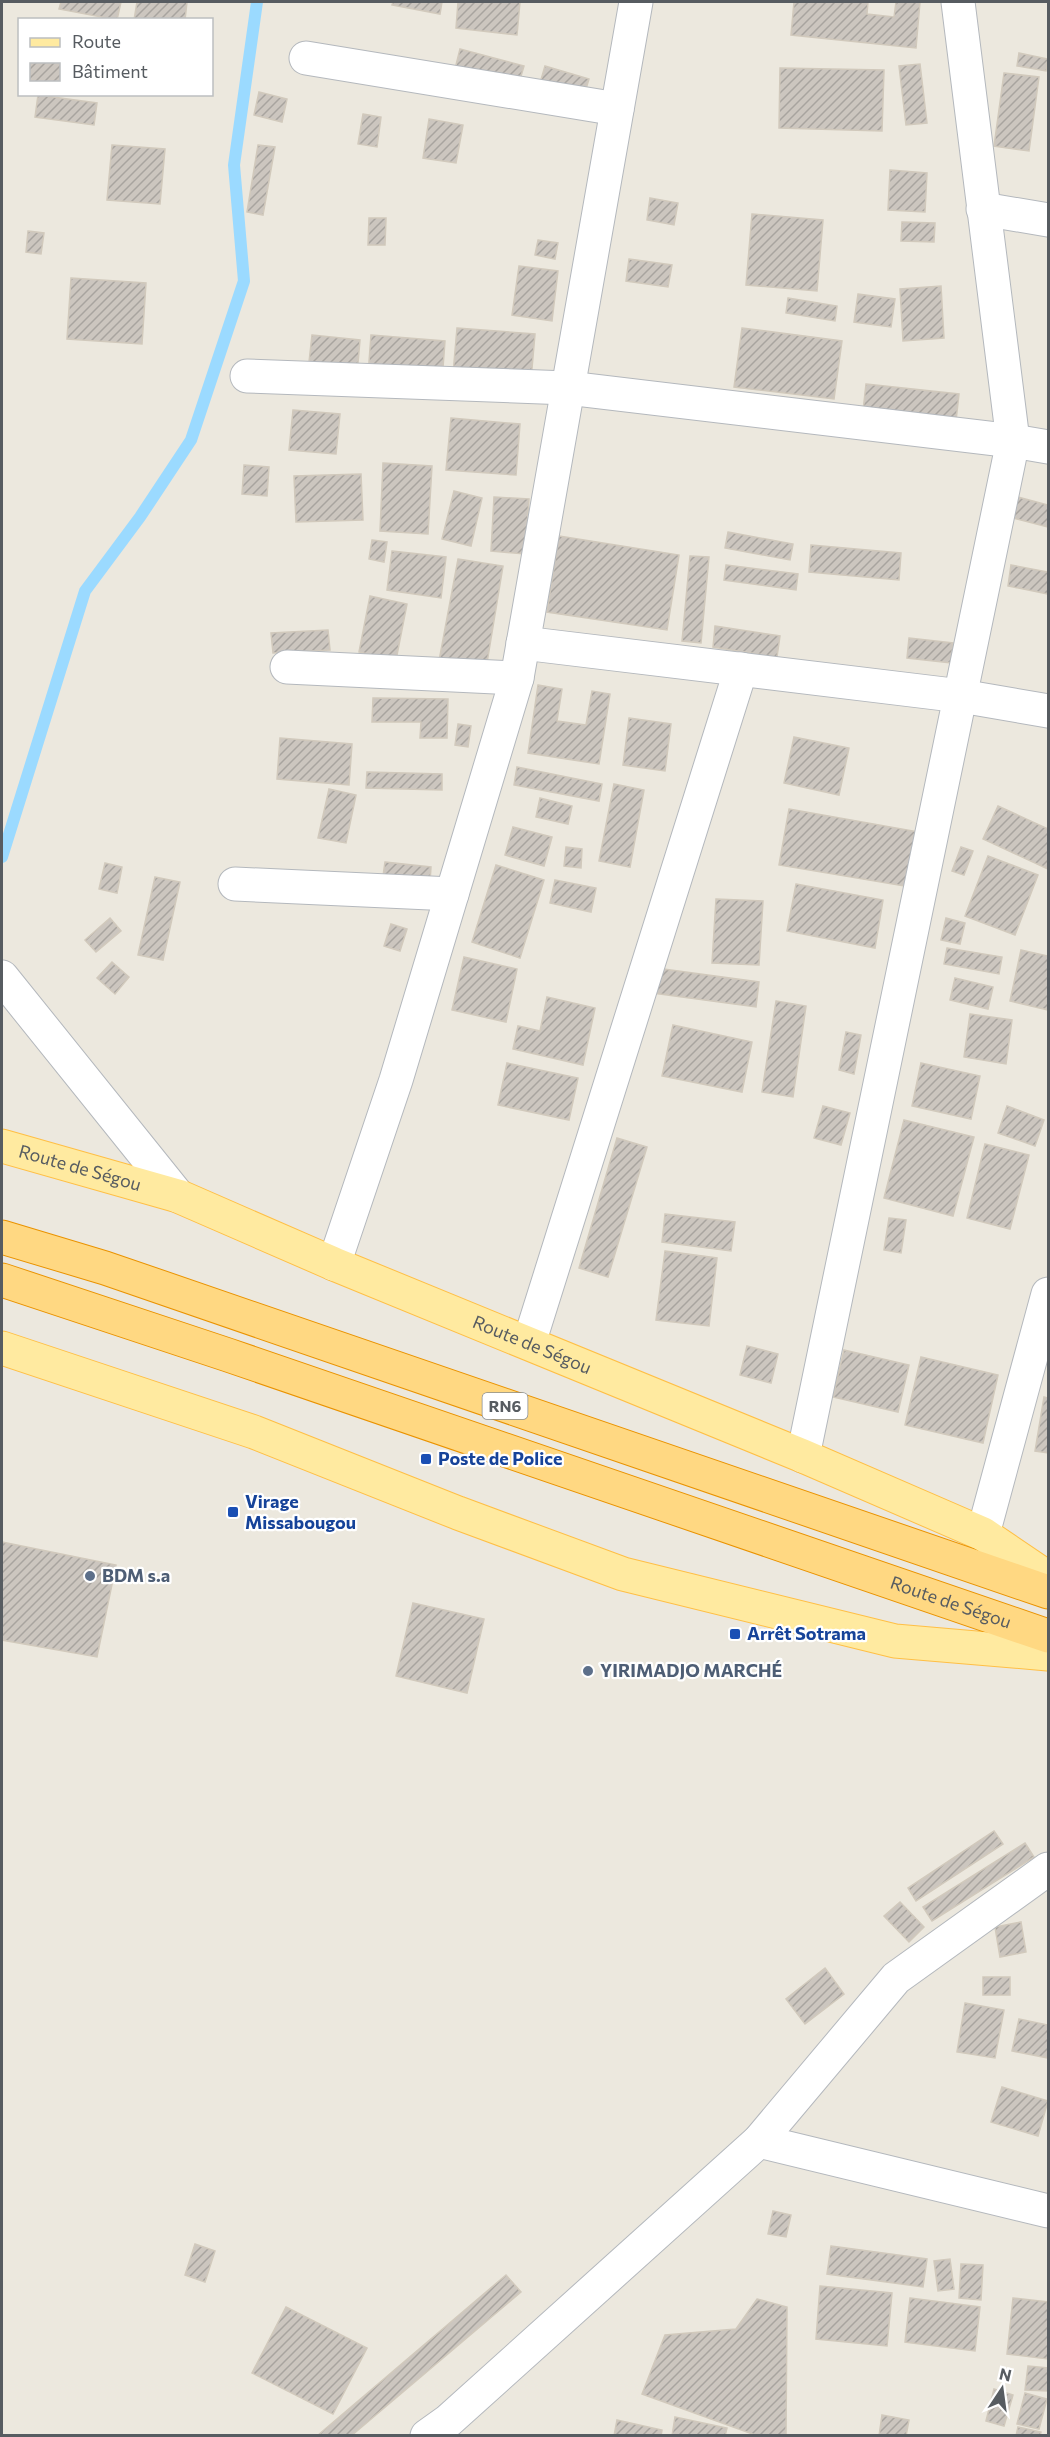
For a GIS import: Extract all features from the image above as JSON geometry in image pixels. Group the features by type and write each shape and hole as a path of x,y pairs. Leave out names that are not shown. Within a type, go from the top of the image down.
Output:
{"highway":[{"name":"RN6","path":"2,1237 105,1268 1048,1592"},
{"name":"Route de Ségou","path":"2,1280 228,1354 999,1617 1048,1636"}],"main road":[{"name":"Route de Ségou","path":"2,1146 178,1196 334,1264 803,1456 982,1534 1048,1578"},
{"name":"Route de Ségou","path":"2,1347 254,1432 458,1513 623,1574 895,1641 1048,1654"}],"street":[{"path":"334,1264 396,1080 517,678 636,2"},
{"path":"803,1456 1013,441 958,2"},
{"path":"306,58 617,109"},
{"path":"983,209 1048,220"},
{"path":"247,376 568,388 1048,447"},
{"path":"523,643 961,696 1048,711"},
{"path":"287,667 517,678"},
{"path":"529,1343 741,669"},
{"path":"235,884 452,894"},
{"path":"2,977 178,1196"},
{"path":"982,1534 1048,1294"},
{"path":"444,2431 759,2141 896,1978 1048,1869"},
{"path":"759,2141 1048,2211"}],"building":[{"path":"61,2 121,2 117,18 59,9"},
{"path":"137,2 187,2 185,18 134,18"},
{"path":"393,2 442,2 440,14 392,5"},
{"path":"458,2 520,2 517,35 456,28"},
{"path":"794,2 868,2 867,14 894,17 896,2 920,2 916,48 791,35"},
{"path":"460,49 524,66 518,86 455,69"},
{"path":"1019,53 1048,59 1046,71 1017,66"},
{"path":"920,64 927,123 906,125 899,66"},
{"path":"545,66 589,79 582,102 538,90"},
{"path":"780,68 884,70 882,131 779,128"},
{"path":"1004,73 1039,77 1029,151 994,146"},
{"path":"259,92 287,99 282,122 254,115"},
{"path":"38,96 97,103 94,125 35,117"},
{"path":"363,114 381,117 377,147 358,144"},
{"path":"429,119 463,125 456,163 423,158"},
{"path":"112,145 165,149 160,204 107,200"},
{"path":"258,145 275,147 263,215 247,212"},
{"path":"890,170 927,173 925,212 888,210"},
{"path":"650,198 678,203 674,225 647,220"},
{"path":"752,214 823,220 817,291 746,285"},
{"path":"369,218 386,218 385,245 368,245"},
{"path":"902,222 935,223 934,242 901,241"},
{"path":"28,231 44,233 41,254 26,252"},
{"path":"538,240 558,243 555,259 535,255"},
{"path":"629,259 672,265 668,287 626,281"},
{"path":"519,266 558,271 552,321 512,315"},
{"path":"71,278 146,283 142,344 67,339"},
{"path":"941,286 944,338 903,341 900,289"},
{"path":"858,294 895,299 891,327 854,322"},
{"path":"788,298 837,306 835,321 786,313"},
{"path":"457,328 535,334 531,380 453,374"},
{"path":"742,328 842,341 834,399 734,387"},
{"path":"312,335 360,340 357,375 308,371"},
{"path":"371,335 445,341 442,381 368,375"},
{"path":"866,384 959,394 956,421 863,411"},
{"path":"293,410 340,414 336,454 289,450"},
{"path":"451,418 520,424 516,475 446,470"},
{"path":"383,463 432,466 428,534 380,531"},
{"path":"244,465 269,467 267,496 242,494"},
{"path":"361,474 363,520 296,522 294,476"},
{"path":"454,491 482,498 471,546 442,539"},
{"path":"494,497 529,499 525,554 491,551"},
{"path":"1018,497 1048,505 1048,527 1013,518"},
{"path":"728,532 793,544 790,560 725,548"},
{"path":"559,536 679,555 667,630 547,612"},
{"path":"372,540 387,542 384,562 369,559"},
{"path":"811,545 901,553 899,580 809,572"},
{"path":"392,551 446,557 441,598 387,590"},
{"path":"690,556 709,557 701,643 682,641"},
{"path":"458,559 503,566 486,669 439,661"},
{"path":"726,565 798,574 796,590 724,580"},
{"path":"1011,565 1048,572 1048,594 1008,586"},
{"path":"370,596 407,604 396,660 359,652"},
{"path":"715,626 780,636 777,657 713,647"},
{"path":"328,630 330,650 273,653 271,633"},
{"path":"909,638 953,643 951,663 907,658"},
{"path":"538,685 562,689 557,721 586,725 592,691 610,694 599,764 528,753"},
{"path":"373,698 448,699 447,738 420,738 421,722 372,722"},
{"path":"629,718 671,724 665,771 623,765"},
{"path":"458,724 471,726 468,747 455,745"},
{"path":"794,737 849,748 839,795 784,783"},
{"path":"280,738 352,744 349,785 277,779"},
{"path":"517,767 602,784 599,801 514,785"},
{"path":"367,772 442,774 442,790 366,788"},
{"path":"614,784 644,790 630,867 599,861"},
{"path":"329,789 356,795 346,843 318,838"},
{"path":"540,798 572,806 568,824 536,817"},
{"path":"998,806 1048,829 1048,869 983,839"},
{"path":"789,809 919,832 910,887 779,865"},
{"path":"513,827 552,837 544,866 505,855"},
{"path":"566,847 582,849 581,868 564,866"},
{"path":"961,847 973,851 964,875 952,871"},
{"path":"988,856 1038,875 1015,935 965,916"},
{"path":"385,862 431,867 430,882 383,876"},
{"path":"105,863 122,867 117,893 99,889"},
{"path":"496,865 544,880 520,958 472,942"},
{"path":"155,877 180,882 163,960 138,955"},
{"path":"555,880 596,888 591,912 550,903"},
{"path":"796,884 883,900 875,948 787,931"},
{"path":"716,899 763,901 759,965 712,963"},
{"path":"110,918 121,931 96,952 85,940"},
{"path":"946,918 965,923 960,944 941,940"},
{"path":"391,924 407,929 400,951 384,946"},
{"path":"947,948 1002,957 999,974 944,964"},
{"path":"1021,950 1048,956 1048,1010 1010,1001"},
{"path":"464,957 517,969 506,1022 452,1010"},
{"path":"112,962 129,977 115,994 97,978"},
{"path":"656,968 759,982 756,1007 653,993"},
{"path":"955,978 993,987 988,1009 950,1000"},
{"path":"547,997 595,1008 583,1065 513,1049 518,1026 540,1031"},
{"path":"776,1001 806,1006 793,1097 762,1092"},
{"path":"970,1014 1012,1020 1006,1064 964,1057"},
{"path":"673,1025 752,1042 742,1092 662,1076"},
{"path":"846,1032 861,1035 854,1074 839,1070"},
{"path":"507,1063 578,1078 569,1120 498,1105"},
{"path":"921,1063 980,1076 971,1119 912,1106"},
{"path":"823,1106 850,1113 841,1145 814,1138"},
{"path":"1007,1106 1044,1120 1035,1146 998,1133"},
{"path":"904,1120 974,1137 953,1216 884,1198"},
{"path":"617,1138 647,1147 608,1277 579,1268"},
{"path":"985,1144 1029,1155 1010,1229 967,1218"},
{"path":"665,1214 735,1222 731,1251 662,1242"},
{"path":"889,1218 906,1220 901,1253 884,1250"},
{"path":"665,1251 717,1258 709,1326 656,1320"},
{"path":"747,1346 778,1354 771,1383 740,1375"},
{"path":"844,1350 909,1365 898,1412 833,1397"},
{"path":"921,1357 998,1375 983,1443 905,1425"},
{"path":"1044,1397 1048,1398 1048,1453 1035,1451"},
{"path":"2,1542 116,1565 97,1657 2,1640"},
{"path":"413,1603 484,1619 467,1693 396,1676"},
{"path":"994,1831 1003,1844 916,1901 908,1888"},
{"path":"1025,1843 1034,1857 932,1921 923,1907"},
{"path":"900,1902 924,1927 909,1942 884,1916"},
{"path":"1021,1922 1026,1952 1000,1957 995,1927"},
{"path":"825,1968 844,1994 805,2024 786,1999"},
{"path":"983,1977 1010,1977 1010,1995 983,1995"},
{"path":"965,2003 1004,2010 995,2058 957,2052"},
{"path":"1019,2019 1048,2025 1048,2058 1012,2051"},
{"path":"1002,2087 1048,2101 1038,2136 991,2122"},
{"path":"773,2211 791,2215 786,2237 768,2234"},
{"path":"195,2244 215,2251 205,2282 185,2275"},
{"path":"831,2246 927,2259 923,2287 827,2274"},
{"path":"950,2259 954,2289 938,2291 934,2261"},
{"path":"961,2264 983,2265 981,2300 959,2298"},
{"path":"506,2275 521,2292 351,2436 317,2436"},
{"path":"820,2286 892,2293 887,2346 816,2339"},
{"path":"910,2298 980,2307 975,2351 905,2342"},
{"path":"1013,2298 1048,2302 1048,2359 1007,2354"},
{"path":"757,2299 787,2307 786,2436 758,2436 642,2394 665,2335 736,2329"},
{"path":"286,2307 367,2348 333,2414 252,2373"},
{"path":"1028,2366 1048,2368 1048,2391 1025,2390"},
{"path":"994,2389 1013,2395 1004,2426 986,2421"},
{"path":"1025,2393 1047,2399 1039,2429 1017,2424"},
{"path":"882,2415 909,2420 906,2436 879,2436"},
{"path":"675,2417 727,2428 725,2436 672,2436"},
{"path":"617,2420 662,2430 661,2436 614,2436"},
{"path":"1018,2427 1041,2432 1040,2436 1016,2436"}],"waterway":[{"path":"2,857 85,591 140,517 191,440 244,281 234,165 257,2"}],"place":[{"name":"Poste de Police","path":"426,1459"},
{"name":"Virage Missabougou","path":"233,1512"},
{"name":"BDM s.a","path":"90,1576"},
{"name":"Arrêt Sotrama","path":"735,1634"},
{"name":"YIRIMADJO MARCHÉ","path":"588,1671"}]}
